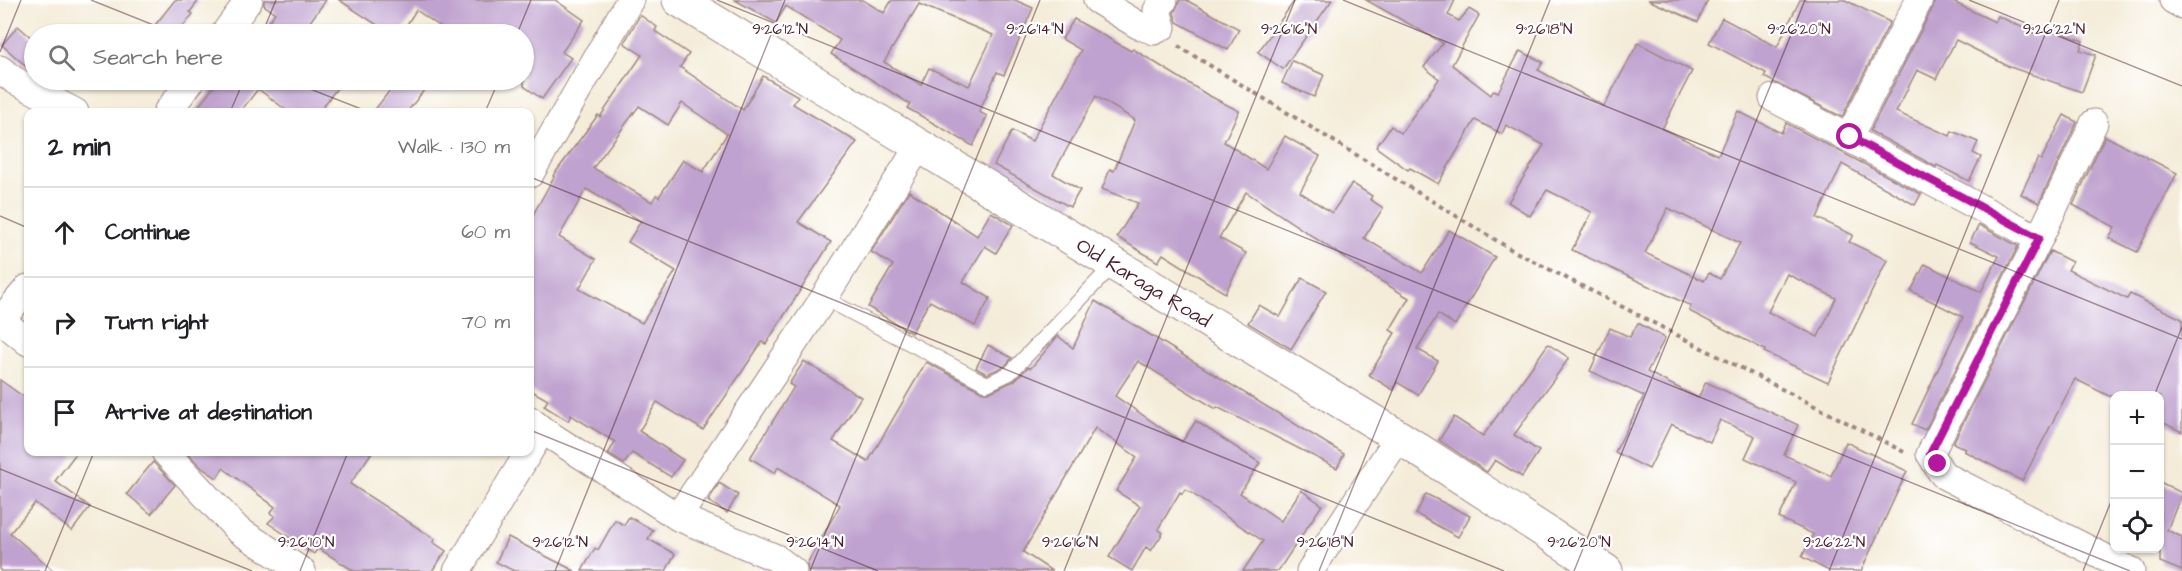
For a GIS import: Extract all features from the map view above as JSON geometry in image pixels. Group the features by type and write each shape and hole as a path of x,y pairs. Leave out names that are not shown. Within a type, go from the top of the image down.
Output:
{"street":[{"path":"231,24 249,0"},
{"path":"534,167 630,0"},
{"name":"Old Karaga Road","path":"679,0 1399,437 1606,571"},
{"path":"1097,0 1138,25 1154,31 1162,27 1157,10 1164,0"},
{"path":"1850,137 1919,0"},
{"path":"2173,0 2182,5"},
{"path":"0,69 24,85"},
{"path":"33,90 67,108"},
{"path":"170,108 184,90"},
{"path":"1773,98 2039,238"},
{"path":"2094,123 1930,454 1945,476 2131,571"},
{"path":"678,518 824,298 919,146"},
{"path":"24,293 0,320 24,339"},
{"path":"536,425 678,518 776,558 794,571"},
{"path":"1310,571 1399,437"},
{"path":"169,456 238,530 302,571"},
{"path":"457,571 519,456"}],"lane":[{"path":"824,298 987,384 1010,373 1114,264"}],"path":[{"path":"1154,31 1512,250 1939,470"}],"building":[{"path":"175,0 199,0 190,12 193,14 185,24 156,24"},
{"path":"264,0 326,0 308,24 267,24 275,13 264,5"},
{"path":"339,0 555,0 584,20 562,52 571,58 542,99 530,90 534,90 534,24 436,24 416,10 407,24 376,24"},
{"path":"735,0 863,0 884,13 892,0 1015,0 1033,8 1004,75 997,72 979,112 987,116 973,146 907,108 910,104 831,54 840,40 786,6 776,23","holes":["919,4 993,35 969,86 929,68 921,85 884,62"]},
{"path":"1180,0 1186,0 1239,29 1228,50 1177,22 1174,13"},
{"path":"1295,0 1332,0 1283,69 1258,52"},
{"path":"1366,0 1455,0 1448,15 1459,21 1469,9 1479,15 1452,65 1491,95 1494,90 1498,92 1520,51 1543,62 1538,70 1604,106 1638,43 1692,71 1662,129 1718,155 1738,111 1781,133 1786,123 1921,194 1915,205 1842,164 1817,218 1853,235 1849,242 1887,260 1828,382 1764,352 1765,350 1689,311 1691,306 1572,250 1592,212 1547,190 1530,216 1508,202 1544,145 1506,125 1502,134 1475,120 1438,184 1410,168 1408,170 1376,147 1391,126 1401,133 1439,79 1424,67 1443,43","holes":["1668,208 1740,243 1720,279 1709,273 1704,281 1645,253","1787,274 1836,298 1818,337 1768,312"]},
{"path":"1648,0 1708,0 1698,22"},
{"path":"1800,0 1845,0 1890,22 1842,117 1764,77 1766,73 1709,43 1722,18 1777,47"},
{"path":"1935,0 1949,0 1995,22 1998,16 2038,35 2041,27 2057,31 2083,41 2080,50 2096,55 2082,92 2010,67 1956,40 1936,79 1917,70 1896,112 1950,136 1952,131 1978,142 1973,153 1981,157 1969,181 1937,165 1936,167 1870,131"},
{"path":"640,15 657,27 655,31 689,54 680,67 743,110 763,76 798,96 793,104 857,142 798,222 831,242 766,344 762,342 703,430 657,402 639,431 683,460 671,477 632,453 624,464 608,454 615,442 571,415 568,421 544,406 548,400 534,392 534,213 553,176 598,115 600,117 642,55 624,43","holes":["682,103 727,134 703,172 683,160 659,197 656,195 652,202 593,168 639,106 668,125","586,189 641,221 628,242 676,271 642,323 579,289 596,259 559,237"]},
{"path":"1074,19 1131,51 1133,49 1206,94 1239,111 1224,142 1266,169 1285,136 1320,156 1300,192 1332,213 1352,183 1372,196 1370,199 1383,208 1364,238 1422,273 1449,230 1495,257 1455,325 1438,314 1417,349 1438,361 1418,395 1397,382 1393,390 1369,375 1395,333 1390,330 1409,298 1246,192 1219,238 1246,253 1225,293 1163,254 1158,262 1117,237 1138,203 1102,189 1110,169 1114,171 1135,120 1096,96 1053,174 1080,190 1070,207 994,165 1012,131 1032,141 1081,50 1062,39"},
{"path":"18,26 24,31 24,64 2,45"},
{"path":"1292,61 1324,75 1314,97 1282,83"},
{"path":"211,90 257,90 243,108 197,108"},
{"path":"259,90 336,90 322,108 284,108"},
{"path":"390,90 424,90 410,108 376,108"},
{"path":"2064,115 2077,122 2039,203 2021,194 2038,158 2041,160"},
{"path":"2105,136 2177,173 2137,252 2109,238 2115,227 2073,205"},
{"path":"909,191 977,236 991,212 1013,225 996,253 985,246 963,282 990,298 975,326 930,301 911,333 868,307 893,265 871,252"},
{"path":"1979,225 2018,246 1925,430 1912,424 1963,317 1911,291 1925,264 1981,292 1999,256 1970,242"},
{"path":"2050,251 2072,262 2068,270 2127,299 2130,294 2182,319 2182,432 2164,423 2164,391 2110,391 2109,396 2075,379 2022,481 1953,443"},
{"path":"1302,278 1326,291 1291,349 1248,323 1259,305 1280,317"},
{"path":"1095,301 1344,454 1337,468 1217,407 1216,409 1138,361 1115,396 1182,442 1196,421 1260,463 1240,493 1281,521 1301,490 1322,505 1278,571 1243,571 1263,541 1185,489 1182,494 1180,492 1158,529 1163,533 1151,551 1146,547 1132,571 1109,557 1140,506 1116,491 1137,457 1095,428 1023,552 1052,571 808,571 807,564 840,505 778,467 775,473 750,458 794,387 789,384 804,361 861,397 833,441 868,462 926,362 983,392 990,392 1014,381 1028,367 1031,368 1058,336 1073,348"},
{"path":"1638,323 1665,338 1647,372 1698,398 1706,382 1798,425 1784,455 1831,476 1846,442 1907,471 1861,571 1829,571 1802,557 1813,534 1779,518 1796,482 1745,458 1755,436 1720,420 1710,442 1671,424 1649,469 1615,452 1644,396 1590,371 1610,328 1630,337"},
{"path":"1548,344 1569,358 1514,435 1539,451 1522,477 1495,460 1487,472 1439,440 1454,417 1483,436"},
{"path":"988,345 1012,358 1005,366 987,374 976,368"},
{"path":"0,380 24,397 24,456 74,456 55,481 90,507 72,531 35,503 10,533 54,571 0,571"},
{"path":"190,456 369,456 350,484 435,539 433,542 446,551 432,571 354,571 318,548 314,554 268,523 275,516 270,513 275,507 223,468 217,478"},
{"path":"153,462 175,485 151,514 127,494"},
{"path":"719,483 738,495 727,513 708,501"},
{"path":"2164,484 2182,493 2167,530 2182,537 2182,571 2160,562 2160,553 2164,553"},
{"path":"1426,494 1470,516 1458,537 1416,514"},
{"path":"629,517 653,530 648,539 675,554 666,571 582,571 595,548 598,550 615,520 624,525"},
{"path":"508,537 575,571 514,571 496,562"}],"route":[{"path":"1850,137 2039,238 1930,454 1938,464"}]}
